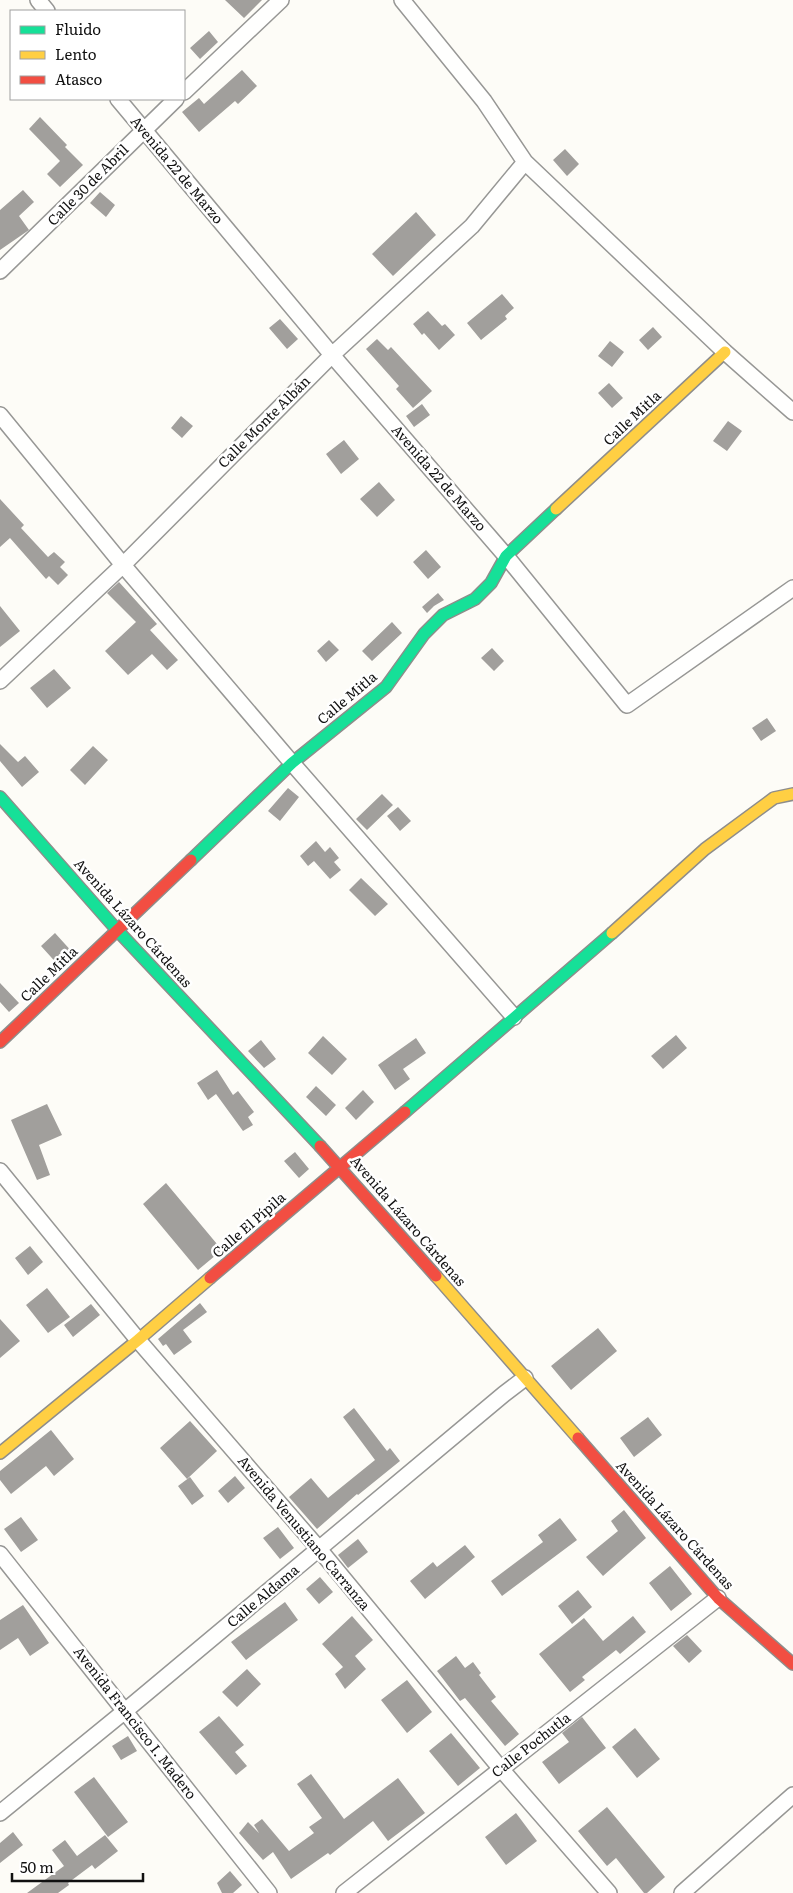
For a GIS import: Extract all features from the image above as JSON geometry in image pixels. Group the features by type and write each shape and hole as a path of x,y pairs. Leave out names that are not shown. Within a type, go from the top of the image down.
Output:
{"street":[{"path":"38,0 46,10"},
{"path":"185,91 281,0"},
{"path":"402,0 484,101 526,162 725,352 793,412"},
{"name":"Avenida 22 de Marzo","path":"119,100 332,355 506,556 627,705 793,588"},
{"name":"Calle 30 de Abril","path":"0,272 175,100"},
{"name":"Calle Monte Albán","path":"0,681 122,565 332,355 472,226 526,162"},
{"name":"Calle Mitla","path":"0,1042 292,763 386,687 424,634 442,615 475,599 491,583 506,556 725,352"},
{"path":"0,415 122,565 514,1017"},
{"name":"Calle El Pípila","path":"0,1453 138,1340 340,1167 634,915 705,849 774,798 793,794"},
{"name":"Avenida Lázaro Cárdenas","path":"0,797 117,930 340,1167 718,1598 793,1664"},
{"name":"Avenida Venustiano Carranza","path":"0,1171 138,1340 320,1550 501,1769 609,1893"},
{"name":"Calle Aldama","path":"0,1813 320,1550 496,1400 526,1378"},
{"name":"Avenida Francisco I. Madero","path":"0,1554 269,1893"},
{"name":"Calle Pochutla","path":"344,1893 718,1598"},
{"path":"682,1893 793,1795"}],"building":[{"path":"225,0 262,0 244,18"},
{"path":"209,31 218,42 200,59 190,48"},
{"path":"242,70 257,86 238,104 235,101 199,132 182,112 199,98 204,104"},
{"path":"40,117 83,165 60,187 47,174 60,161 29,129"},
{"path":"565,149 579,164 567,176 553,160"},
{"path":"23,190 34,202 19,216 29,230 0,250 0,210"},
{"path":"100,192 115,205 106,217 90,203"},
{"path":"416,212 436,235 393,276 372,254"},
{"path":"502,294 514,308 505,316 507,319 481,340 467,323"},
{"path":"428,311 442,326 445,324 455,335 439,350 413,324"},
{"path":"280,319 298,339 287,349 269,328"},
{"path":"653,327 662,337 648,350 639,340"},
{"path":"377,339 388,350 391,347 432,391 413,408 396,389 399,386 366,349"},
{"path":"610,341 624,352 612,367 598,356"},
{"path":"609,383 623,398 612,408 598,393"},
{"path":"422,404 430,415 414,427 406,416"},
{"path":"181,416 193,426 182,438 171,428"},
{"path":"728,421 742,431 727,451 713,441"},
{"path":"344,440 359,459 341,474 326,454"},
{"path":"379,482 395,500 377,517 360,499"},
{"path":"0,499 24,525 21,528 48,557 54,552 65,562 60,567 68,575 58,585 49,576 46,579 10,538 0,547"},
{"path":"426,550 441,567 428,579 413,562"},
{"path":"119,582 157,624 150,630 178,660 167,670 152,654 128,675 105,651 136,622 107,593"},
{"path":"438,593 444,600 427,613 422,607"},
{"path":"0,606 20,631 0,647"},
{"path":"392,622 402,633 372,661 362,651"},
{"path":"329,640 339,650 326,662 317,651"},
{"path":"492,648 504,661 494,671 481,658"},
{"path":"54,669 71,688 47,708 30,688"},
{"path":"767,718 776,731 761,741 752,728"},
{"path":"0,744 18,762 25,756 39,772 22,787 0,761"},
{"path":"93,746 108,760 85,785 70,770"},
{"path":"288,788 299,797 280,821 268,811"},
{"path":"382,794 393,805 367,830 356,819"},
{"path":"398,807 411,821 400,831 387,816"},
{"path":"316,841 325,852 330,847 339,858 334,862 341,870 330,879 314,861 308,866 300,856"},
{"path":"361,878 388,904 375,916 349,890"},
{"path":"55,933 74,954 60,967 41,946"},
{"path":"0,983 19,1003 9,1012 0,1002"},
{"path":"676,1035 687,1048 663,1069 651,1056"},
{"path":"323,1036 347,1059 332,1075 308,1053"},
{"path":"416,1038 426,1053 403,1069 410,1079 395,1090 378,1065"},
{"path":"261,1040 276,1059 264,1068 248,1051"},
{"path":"217,1070 233,1095 238,1091 254,1112 248,1117 253,1125 243,1131 216,1094 208,1100 197,1083"},
{"path":"316,1086 336,1105 326,1116 306,1097"},
{"path":"363,1090 374,1102 356,1120 345,1108"},
{"path":"47,1104 62,1135 39,1145 50,1175 37,1180 11,1120"},
{"path":"295,1152 309,1169 299,1178 284,1161"},
{"path":"166,1183 222,1250 198,1270 143,1204"},
{"path":"30,1246 43,1262 28,1275 15,1258"},
{"path":"47,1288 70,1317 48,1333 26,1305"},
{"path":"200,1303 207,1312 183,1330 192,1342 174,1355 166,1344 163,1346 158,1339"},
{"path":"91,1304 100,1315 73,1337 64,1325"},
{"path":"0,1319 20,1341 0,1358"},
{"path":"598,1328 617,1351 571,1390 551,1366"},
{"path":"354,1408 387,1451 390,1448 400,1461 357,1494 317,1529 289,1497 311,1478 328,1498 375,1460 343,1417"},
{"path":"648,1417 662,1435 634,1457 620,1438"},
{"path":"190,1421 217,1451 187,1479 160,1448"},
{"path":"51,1430 74,1459 54,1476 46,1466 11,1494 0,1480 0,1471"},
{"path":"235,1476 245,1488 228,1503 218,1491"},
{"path":"190,1477 204,1496 192,1505 178,1486"},
{"path":"624,1510 646,1538 603,1576 586,1557 618,1531 611,1521"},
{"path":"21,1517 38,1540 21,1552 4,1529"},
{"path":"560,1518 577,1540 502,1596 491,1581 543,1542 538,1535"},
{"path":"278,1527 294,1548 280,1559 263,1538"},
{"path":"358,1539 368,1552 348,1568 338,1555"},
{"path":"465,1545 475,1557 425,1599 410,1581 433,1562 437,1567"},
{"path":"670,1566 692,1594 671,1611 649,1583"},
{"path":"320,1577 333,1592 319,1604 306,1589"},
{"path":"578,1590 592,1607 572,1624 558,1606"},
{"path":"285,1602 298,1620 246,1660 231,1642"},
{"path":"23,1605 49,1643 30,1656 18,1638 0,1650 0,1620"},
{"path":"352,1616 373,1640 355,1656 366,1669 345,1689 335,1674 343,1667 322,1644"},
{"path":"633,1616 646,1632 620,1654 616,1650 582,1677 585,1680 570,1692 539,1654 584,1618 603,1641"},
{"path":"687,1635 702,1651 689,1663 673,1646"},
{"path":"456,1656 465,1668 473,1662 481,1673 479,1675 496,1697 491,1701 519,1734 505,1746 465,1698 460,1701 437,1671"},
{"path":"247,1669 261,1684 237,1707 222,1692"},
{"path":"407,1680 432,1712 407,1733 381,1700"},
{"path":"219,1716 244,1745 235,1752 247,1766 236,1775 199,1732"},
{"path":"582,1717 606,1748 559,1784 542,1762 569,1742 562,1733"},
{"path":"635,1728 660,1759 637,1778 612,1747"},
{"path":"451,1733 480,1768 458,1786 429,1751"},
{"path":"128,1736 137,1751 121,1760 112,1746"},
{"path":"311,1774 344,1819 398,1778 425,1813 388,1841 373,1821 330,1855 328,1853 291,1879 273,1852 263,1860 239,1833 248,1822 259,1833 254,1825 262,1819 289,1851 314,1833 309,1827 322,1818 297,1784"},
{"path":"94,1777 128,1822 108,1837 74,1792"},
{"path":"607,1807 665,1877 647,1893 644,1893 616,1858 607,1866 578,1831"},
{"path":"516,1813 537,1841 506,1865 485,1837"},
{"path":"13,1832 23,1845 0,1863 0,1843"},
{"path":"105,1835 118,1851 95,1869 92,1865 58,1893 27,1893 64,1866 52,1850 65,1840 77,1856"},
{"path":"230,1871 242,1885 233,1893 222,1893 217,1883"}],"traffic: fast":[{"path":"191,860 292,763 386,687 424,634 443,615 475,599 491,583 506,556 556,509"},
{"path":"0,797 117,930 320,1146"},
{"path":"405,1112 612,933"}],"traffic: slow":[{"path":"556,509 725,352"},
{"path":"612,933 705,849 774,798 793,794"},
{"path":"436,1276 578,1438"},
{"path":"0,1453 138,1340 210,1278"}],"traffic: jam":[{"path":"0,1042 191,860"},
{"path":"210,1278 405,1112"},
{"path":"320,1146 436,1276"},
{"path":"578,1438 718,1598 793,1664"}]}
